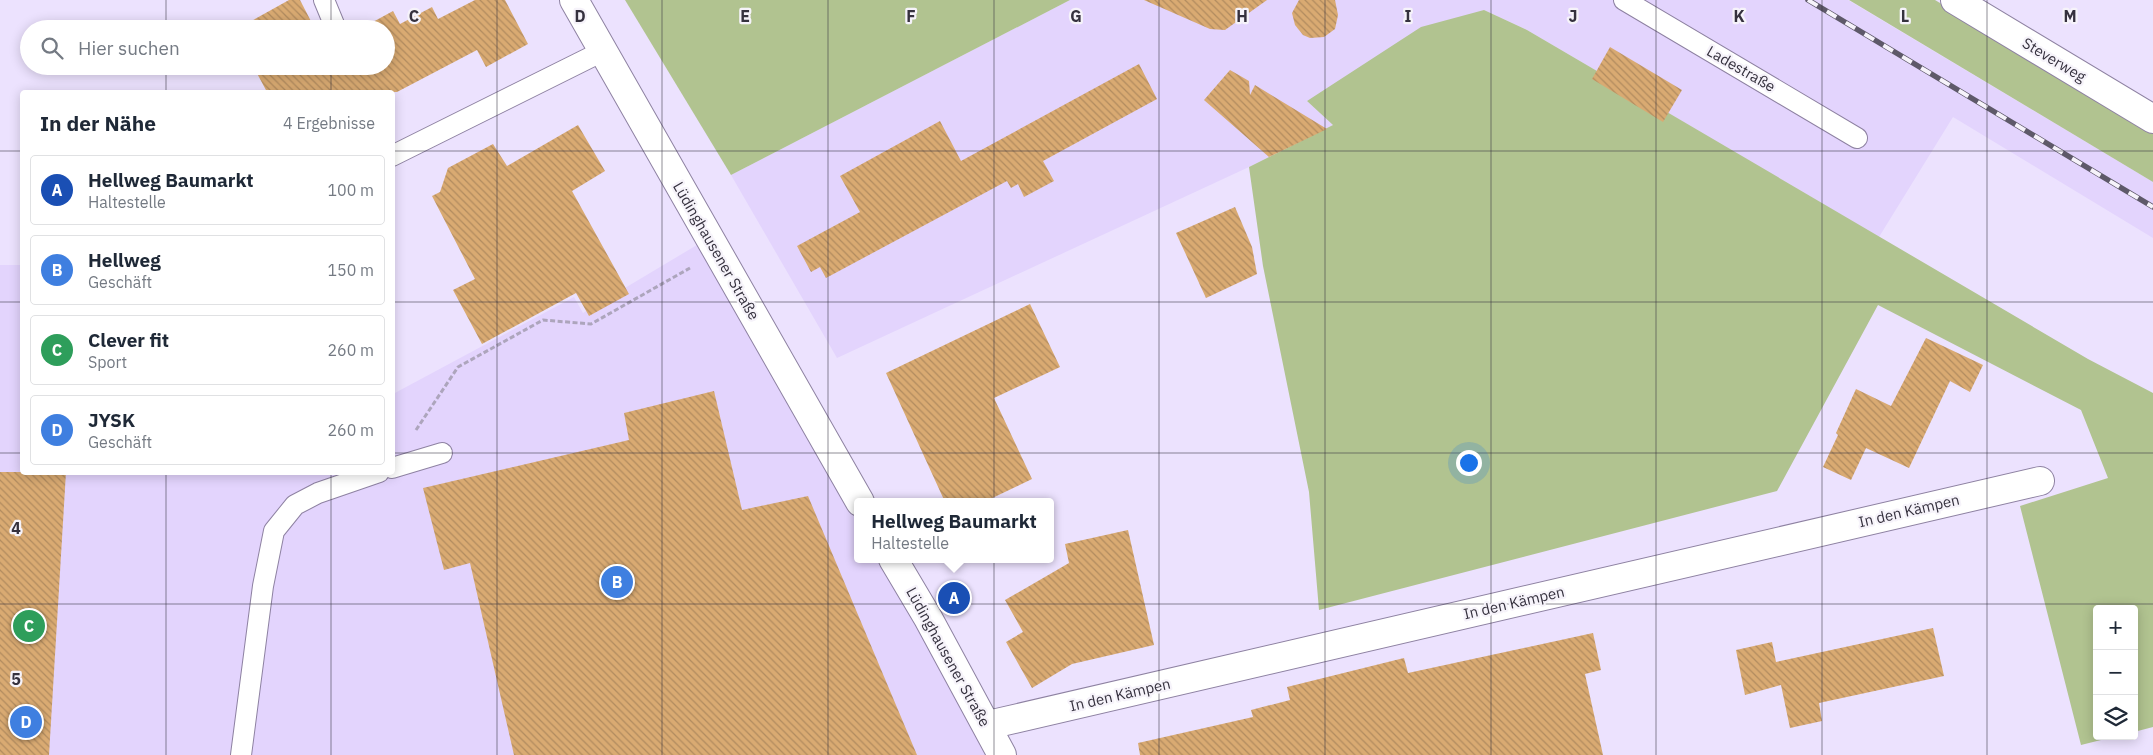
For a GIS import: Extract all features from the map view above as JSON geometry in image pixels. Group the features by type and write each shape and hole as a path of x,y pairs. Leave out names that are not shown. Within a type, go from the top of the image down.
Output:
{"street":[{"name":"Lüdinghausener Straße","path":"574,0 858,498"},
{"name":"Steverweg","path":"1955,0 2153,119"},
{"name":"In den Kämpen","path":"988,726 2040,480"},
{"name":"Lüdinghausener Straße","path":"895,563 988,726 1002,755"}],"lane":[{"path":"324,0 332,20"},
{"name":"Ladestraße","path":"1624,0 1858,138"},
{"path":"395,155 603,51"},
{"path":"395,467 442,453"},
{"path":"241,755 263,586 274,531 295,505 318,493 370,475"}],"path":[{"path":"413,435 458,367 543,320 590,324 717,254"}],"shaded area":[{"path":"1070,0 1848,0 2153,182 2153,238 1953,117 1879,237 1527,30 1484,10 1307,101 1333,125 1249,167 837,358 731,175"},
{"path":"712,236 856,498 854,498 854,563 896,563 1000,755 0,755 0,265 20,265 20,475 395,475 395,393 574,297 583,313"}],"green space":[{"path":"625,0 1070,0 731,175"},
{"path":"1849,0 1935,0 2153,131 2153,182"},
{"path":"1484,10 1527,30 2088,359 2153,393 2153,727 2138,731 2138,605 2093,605 2093,740 2101,740 2081,745 2020,506 2108,478 2081,410 1878,305 1777,491 1319,610 1309,492 1263,266 1249,167 1333,125 1307,101 1421,27"}],"building":[{"path":"289,0 300,0 310,20 253,20"},
{"path":"475,0 505,0 528,44 486,67 477,50 397,92 395,90 266,90 258,75 395,75 395,20 376,20 393,11 400,24 432,7 438,19"},
{"path":"1144,0 1267,0 1225,30 1210,29"},
{"path":"1299,0 1335,0 1338,15 1335,29 1324,37 1310,38 1303,35 1295,25 1292,13"},
{"path":"1610,47 1682,90 1663,122 1592,79"},
{"path":"1139,64 1157,99 1043,161 1054,181 1024,197 1018,184 1011,188 1007,181 826,278 820,267 811,272 797,246 860,212 840,176 940,121 961,161"},
{"path":"1230,70 1249,81 1250,95 1255,85 1327,129 1269,157 1204,100"},
{"path":"578,125 605,171 572,191 629,294 589,316 576,293 482,344 453,290 475,279 432,196 440,192 448,168 493,144 507,166"},
{"path":"1235,207 1252,247 1257,274 1206,298 1176,233"},
{"path":"1030,304 1060,367 994,398 1032,479 992,498 943,498 886,373"},
{"path":"1926,338 1983,365 1970,392 1950,381 1909,468 1866,448 1851,480 1823,467 1856,389 1891,406"},
{"path":"714,391 742,510 808,496 917,755 514,755 470,563 444,570 423,488 629,440 624,413"},
{"path":"0,472 20,472 20,475 66,475 49,755 0,755"},
{"path":"1128,530 1154,645 1072,664 1032,688 1006,642 1023,632 1005,600 1069,563 1065,544"},
{"path":"1933,628 1944,676 1819,703 1822,721 1790,728 1781,685 1745,695 1736,650 1772,642 1776,662"},
{"path":"1593,633 1601,670 1585,674 1603,755 1140,755 1138,743 1253,717 1251,710 1290,700 1287,687 1404,658 1408,673"}],"railway":[{"path":"1808,0 2153,207"}],"place":[{"name":"Hellweg","path":"617,582"},
{"name":"Hellweg Baumarkt","path":"954,598"},
{"name":"Clever fit","path":"29,626"},
{"name":"JYSK","path":"26,722"}]}
